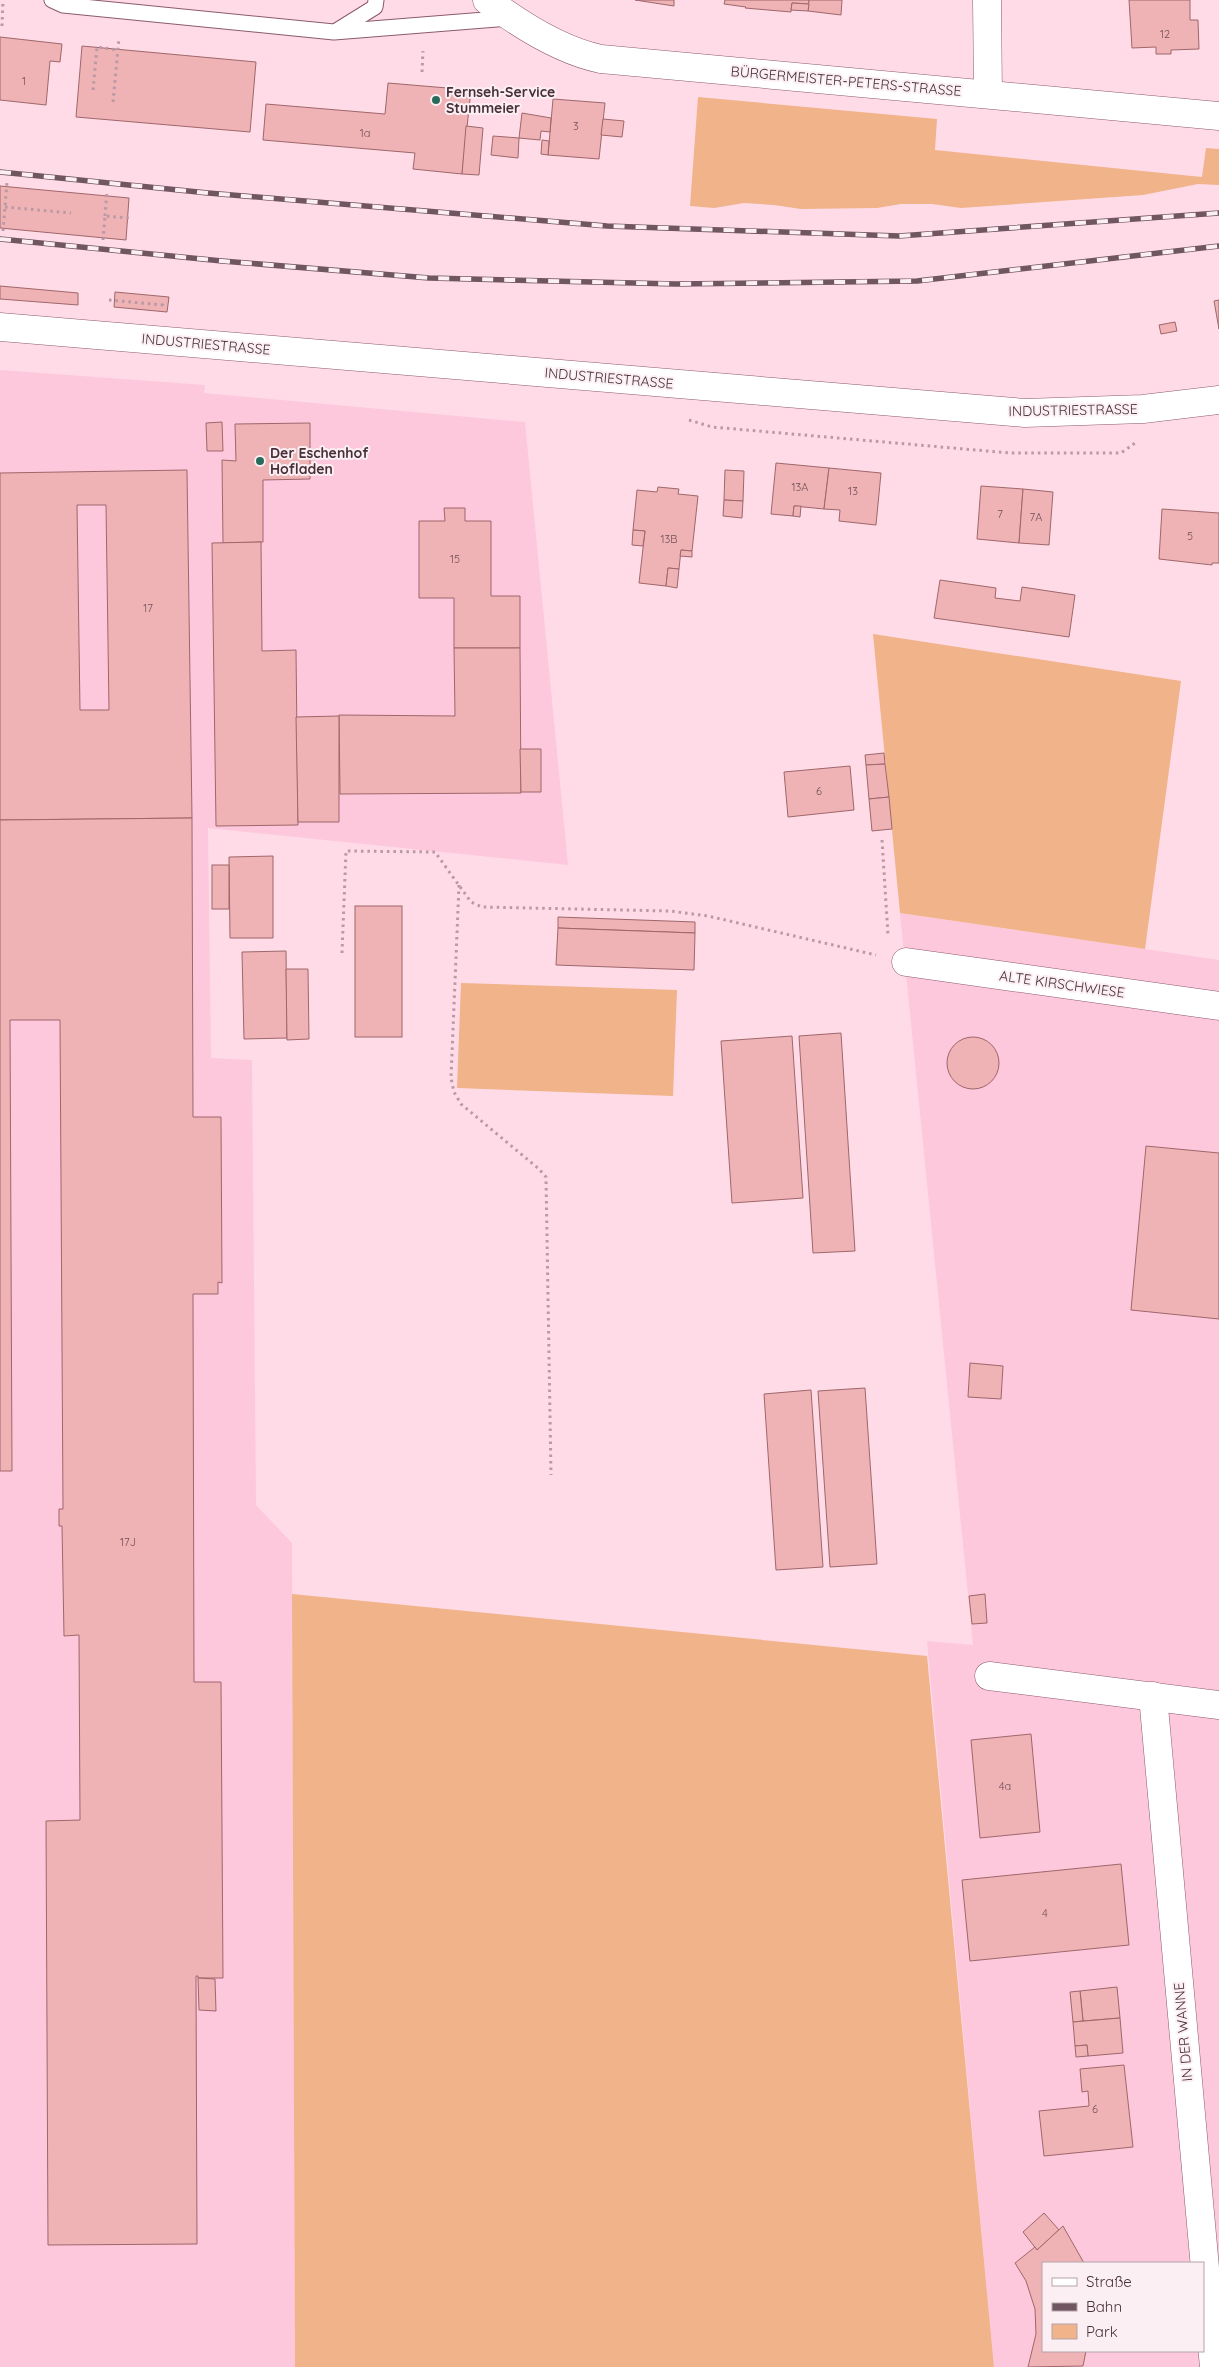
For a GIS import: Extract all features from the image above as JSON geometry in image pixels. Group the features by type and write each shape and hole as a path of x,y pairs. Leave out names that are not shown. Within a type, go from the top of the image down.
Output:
{"street":[{"name":"BÜRGERMEISTER-PETERS-STRASSE","path":"487,0 510,18 578,53 601,59 1219,116"},
{"path":"987,0 988,94"},
{"name":"INDUSTRIESTRASSE","path":"0,327 1025,413 1143,409 1219,400"},
{"name":"ALTE KIRSCHWIESE","path":"898,960 1219,1006"},
{"path":"989,1676 1219,1704"},
{"name":"IN DER WANNE","path":"1153,1696 1214,2367"}],"lane":[{"path":"52,0 63,5 334,32 510,18"},
{"path":"334,32 375,7 376,0"}],"path":[{"path":"2,26 1,9 3,0"},
{"path":"93,90 97,47 118,50 113,102"},
{"path":"3,231 7,182"},
{"path":"104,240 107,191"},
{"path":"5,207 71,213"},
{"path":"105,216 129,218"},
{"path":"109,300 163,305"},
{"path":"342,953 346,851 435,852 471,902 482,907 670,911 708,916 898,960 882,840"},
{"path":"459,885 451,1078 454,1092 461,1104 539,1169 546,1177 550,1474"}],"shaded area":[{"path":"0,370 205,385 204,393 525,422 568,865 208,828 211,1058 252,1060 256,1505 292,1543 295,2367 0,2367"},
{"path":"900,913 1219,960 1219,2367 994,2367 927,1641 973,1645"}],"green space":[{"path":"698,97 937,119 935,150 1202,177 1206,148 1219,149 1219,185 1198,184 1143,195 961,208 932,204 901,204 877,208 801,209 744,203 714,208 690,206"},
{"path":"873,634 1181,681 1145,949 900,913"},
{"path":"461,983 677,990 673,1096 457,1088"},
{"path":"292,1594 927,1656 994,2367 295,2367"}],"building":[{"path":"635,0 674,0 674,6"},
{"path":"725,0 809,0 809,4 792,3 791,12 745,8 724,4"},
{"path":"809,0 842,0 841,15 808,11"},
{"path":"1129,0 1190,0 1190,20 1198,20 1199,49 1171,50 1171,54 1156,54 1156,47 1132,48"},
{"path":"792,3 809,4 808,11 791,10"},
{"path":"0,37 62,44 60,62 50,61 46,105 0,100"},
{"path":"82,46 256,62 250,132 76,117"},
{"path":"388,83 471,90 462,174 413,169 415,153 263,140 266,104 385,114"},
{"path":"553,99 605,103 599,159 548,155"},
{"path":"522,113 551,118 550,132 541,131 540,140 519,138"},
{"path":"603,119 624,121 622,137 601,135"},
{"path":"466,126 483,128 479,175 462,174"},
{"path":"493,136 519,138 518,158 491,155"},
{"path":"542,140 549,141 548,155 541,154"},
{"path":"0,186 129,198 126,240 0,228"},
{"path":"0,286 78,293 78,305 0,299"},
{"path":"115,292 169,297 167,312 114,307"},
{"path":"1219,300 1219,329 1214,301"},
{"path":"1175,322 1177,331 1161,334 1159,325"},
{"path":"222,422 223,451 207,451 206,423"},
{"path":"310,423 310,479 263,480 263,542 223,543 222,460 236,461 235,424"},
{"path":"776,463 829,468 824,509 794,506 793,516 771,514"},
{"path":"829,468 881,473 876,525 839,521 840,510 824,509"},
{"path":"187,470 192,818 0,820 0,473","holes":["77,505 106,505 109,710 80,710"]},
{"path":"725,470 744,471 743,501 724,500"},
{"path":"981,486 1023,489 1019,543 977,539"},
{"path":"658,487 679,489 678,494 698,496 692,551 681,550 679,569 668,568 666,586 639,583 645,531 633,530 637,490 657,492"},
{"path":"1023,489 1053,492 1049,545 1019,543"},
{"path":"724,500 743,501 742,518 723,516"},
{"path":"794,506 801,506 800,517 793,516"},
{"path":"444,508 465,508 465,521 491,521 491,596 520,596 520,648 454,648 454,598 419,598 419,521 445,521"},
{"path":"1162,509 1219,513 1219,563 1212,563 1212,565 1159,559"},
{"path":"633,530 645,531 643,546 632,545"},
{"path":"261,542 262,651 296,650 298,825 216,826 212,543"},
{"path":"681,550 692,551 692,557 680,556"},
{"path":"668,568 679,569 677,588 666,586"},
{"path":"940,580 996,588 995,598 1020,601 1022,587 1075,595 1069,637 934,618"},
{"path":"454,648 520,648 521,793 340,794 339,715 455,716"},
{"path":"339,716 339,822 298,822 296,717"},
{"path":"520,749 541,749 541,792 521,792"},
{"path":"884,753 885,764 866,765 865,755"},
{"path":"885,764 889,797 869,799 866,765"},
{"path":"850,766 854,810 788,817 784,772"},
{"path":"889,797 892,829 872,831 869,799"},
{"path":"192,818 193,1117 221,1117 222,1283 218,1282 218,1294 193,1294 194,1682 221,1682 223,1978 198,1978 196,1976 197,2244 48,2245 46,1821 80,1820 79,1635 64,1636 62,1526 59,1526 59,1509 63,1509 60,1020 10,1020 12,1471 0,1471 0,820"},
{"path":"273,856 273,938 230,938 229,857"},
{"path":"212,865 229,865 229,909 212,909"},
{"path":"355,906 402,906 402,1037 355,1037"},
{"path":"558,917 695,922 695,933 558,928"},
{"path":"558,928 695,933 694,970 556,965"},
{"path":"286,951 287,1038 244,1039 242,952"},
{"path":"286,969 308,969 309,1039 287,1040"},
{"path":"841,1033 855,1251 813,1253 799,1036"},
{"path":"792,1036 803,1198 732,1203 721,1041"},
{"path":"973,1037 983,1039 991,1045 997,1053 999,1063 997,1073 991,1081 983,1087 973,1089 963,1087 955,1081 949,1073 947,1063 949,1053 955,1045 963,1039"},
{"path":"1146,1146 1219,1153 1219,1319 1131,1310"},
{"path":"970,1363 1003,1366 1001,1399 968,1397"},
{"path":"865,1388 877,1564 830,1567 818,1391"},
{"path":"811,1390 823,1567 776,1570 764,1394"},
{"path":"985,1594 987,1623 972,1624 969,1596"},
{"path":"1031,1734 1040,1832 980,1838 971,1740"},
{"path":"1121,1864 1129,1945 970,1961 962,1880"},
{"path":"198,1978 215,1979 216,2011 199,2010"},
{"path":"1117,1987 1120,2018 1083,2021 1080,1991"},
{"path":"1080,1991 1083,2021 1073,2022 1070,1992"},
{"path":"1120,2018 1123,2053 1088,2056 1087,2045 1075,2046 1073,2022"},
{"path":"1087,2045 1088,2056 1076,2057 1075,2046"},
{"path":"1124,2065 1133,2147 1044,2156 1039,2111 1089,2106 1088,2091 1082,2092 1080,2069"},
{"path":"1044,2213 1059,2230 1037,2250 1023,2232"},
{"path":"1063,2226 1083,2262 1042,2262 1042,2352 1086,2352 1083,2366 1028,2367 1036,2334 1035,2309 1026,2281 1015,2263 1035,2247 1037,2250"}],"railway":[{"path":"0,172 208,193 607,226 899,236 1219,213"},
{"path":"0,239 222,261 429,278 676,284 917,281 1219,246"}],"place":[{"name":"Fernseh-Service Stummeier","path":"436,100"},
{"name":"Der Eschenhof Hofladen","path":"260,461"}]}
